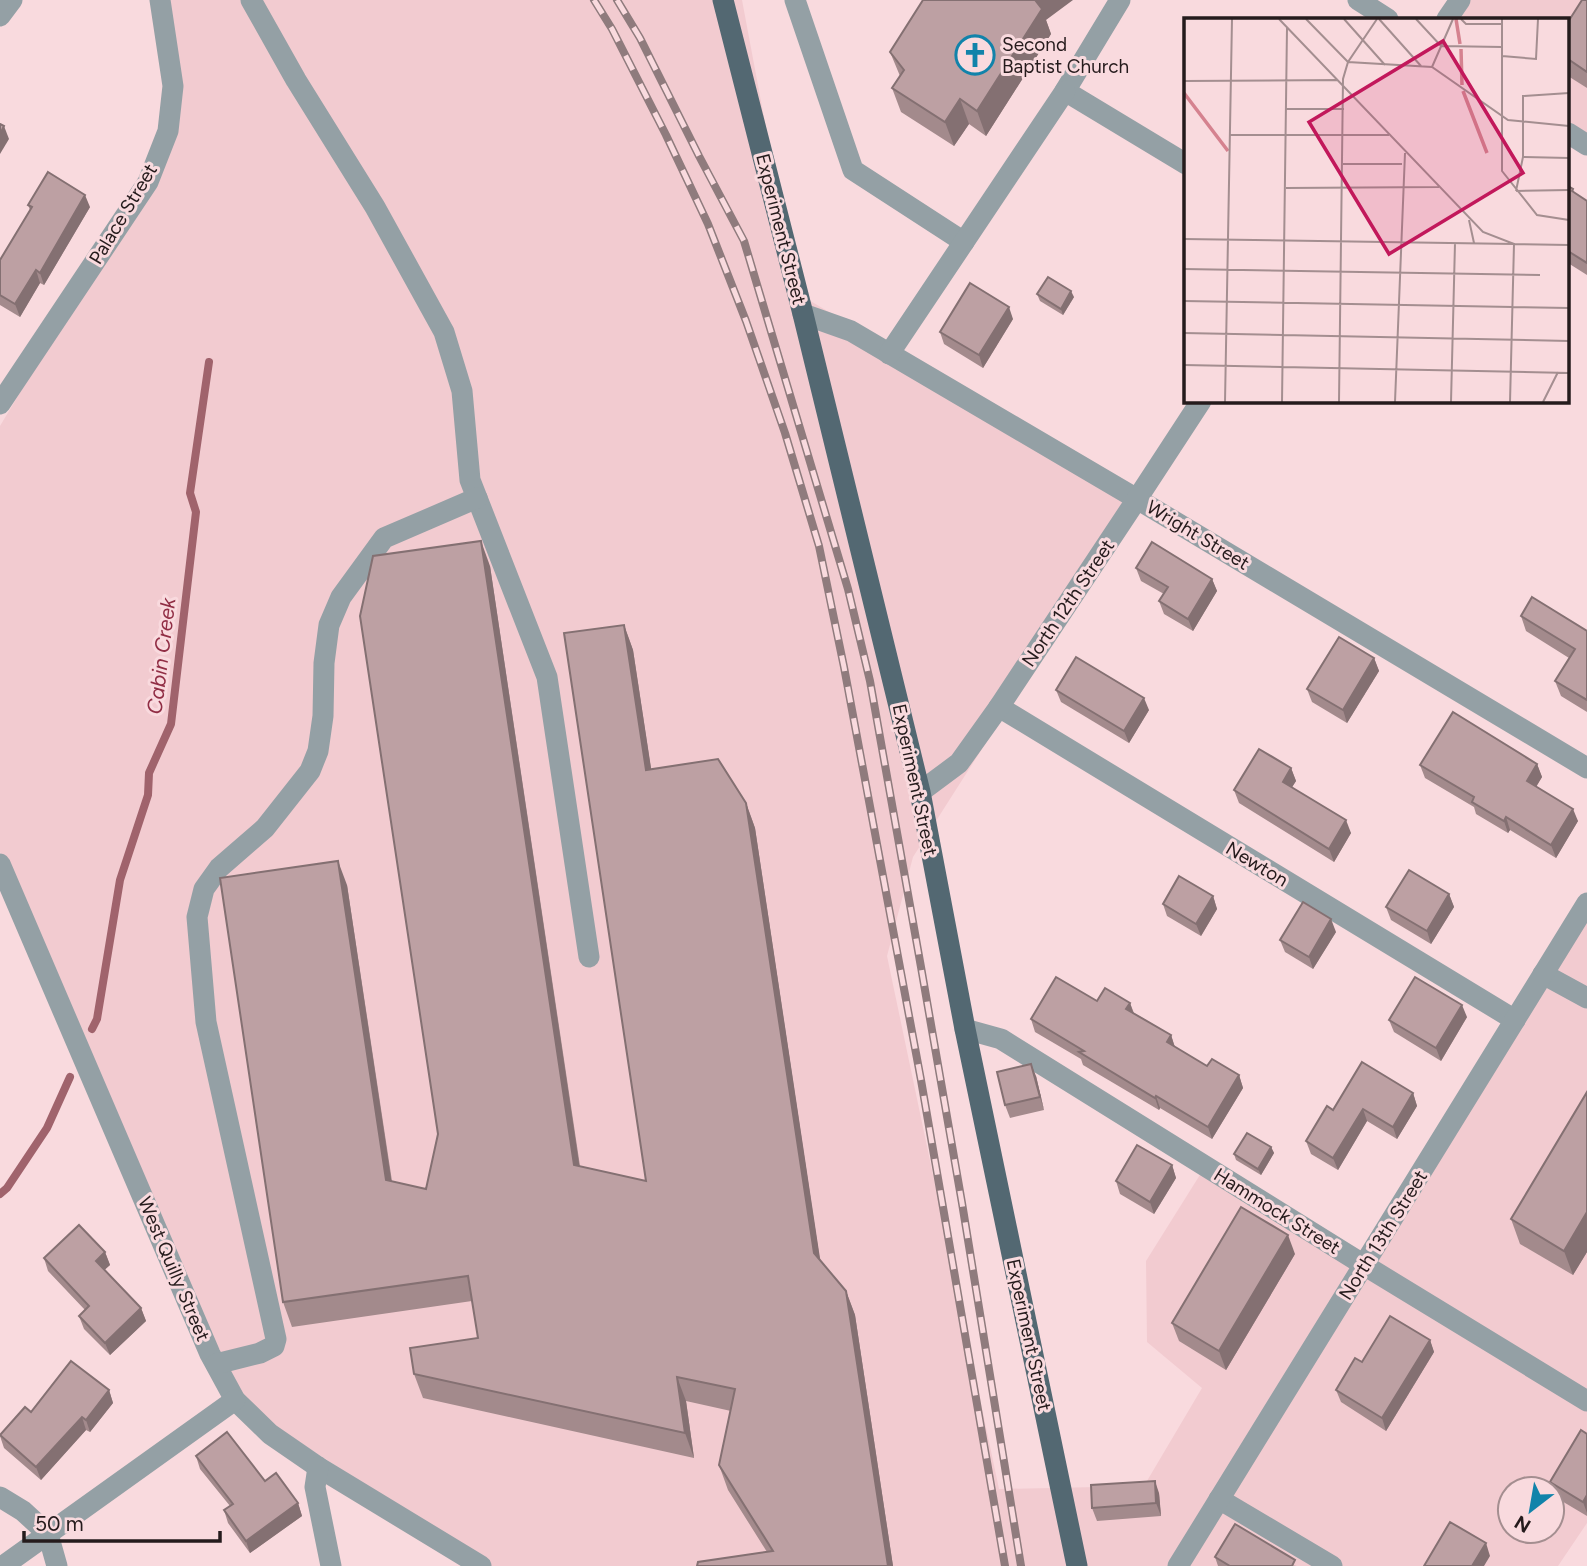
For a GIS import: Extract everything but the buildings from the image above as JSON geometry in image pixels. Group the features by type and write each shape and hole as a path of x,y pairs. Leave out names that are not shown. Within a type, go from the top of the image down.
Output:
{"main road":[{"name":"Experiment Street","path":"723,0 920,792 965,1029 1077,1566"}],"street":[{"path":"0,16 12,0"},
{"name":"Palace Street","path":"0,404 148,182 168,131 173,86 160,0"},
{"path":"251,0 296,80 375,207 444,332 462,391 470,480 547,677 589,957"},
{"path":"795,0 853,170 964,242"},
{"path":"889,354 1065,91 1120,0"},
{"path":"1358,0 1386,18"},
{"path":"1448,18 1460,0"},
{"path":"1065,91 1184,163"},
{"path":"1570,134 1587,145"},
{"name":"Wright Street","path":"803,314 851,331 1587,768"},
{"name":"North 12th Street","path":"920,792 959,764 1200,402"},
{"path":"216,1364 260,1353 274,1346 276,1339 206,1022 197,917 204,889 219,868 265,828 310,771 318,751 323,716 324,663 329,625 341,597 384,538 477,498"},
{"name":"Newton","path":"999,707 1515,1020"},
{"name":"West Quilly Street","path":"0,864 216,1364 235,1400 270,1434 318,1467 481,1566"},
{"name":"North 13th Street","path":"1178,1566 1587,903"},
{"path":"1543,974 1587,998"},
{"name":"Hammock Street","path":"965,1029 1001,1039 1587,1401"},
{"path":"3,1566 235,1400"},
{"path":"318,1467 315,1487 331,1566"},
{"path":"0,1497 23,1511 48,1534 57,1566"},
{"path":"1219,1499 1332,1566"}],"shaded area":[{"path":"157,0 742,0 797,293 1142,498 913,857 887,956 999,1489 1144,1486 1202,1388 1147,1342 1146,1261 1208,1162 1369,1255 1587,908 1587,1523 1558,1566 490,1566 241,1404 0,852 0,426 170,142"},
{"path":"1466,0 1587,0 1587,142 1570,131 1570,18 1455,18"}],"waterway":[{"name":"Cabin Creek","path":"92,1029 97,1019 120,880 148,795 149,773 171,724 196,512 190,493 209,362"},
{"name":"Cabin Creek","path":"0,1194 7,1188 47,1128 70,1077"}],"railway":[{"path":"594,0 612,29 666,135 708,224 746,321 785,433 819,546 921,1080 1005,1566"},
{"path":"617,0 640,38 744,241 848,589 870,681 921,967 1021,1566"}],"place":[{"name":"Second Baptist Church","path":"975,55"}]}
